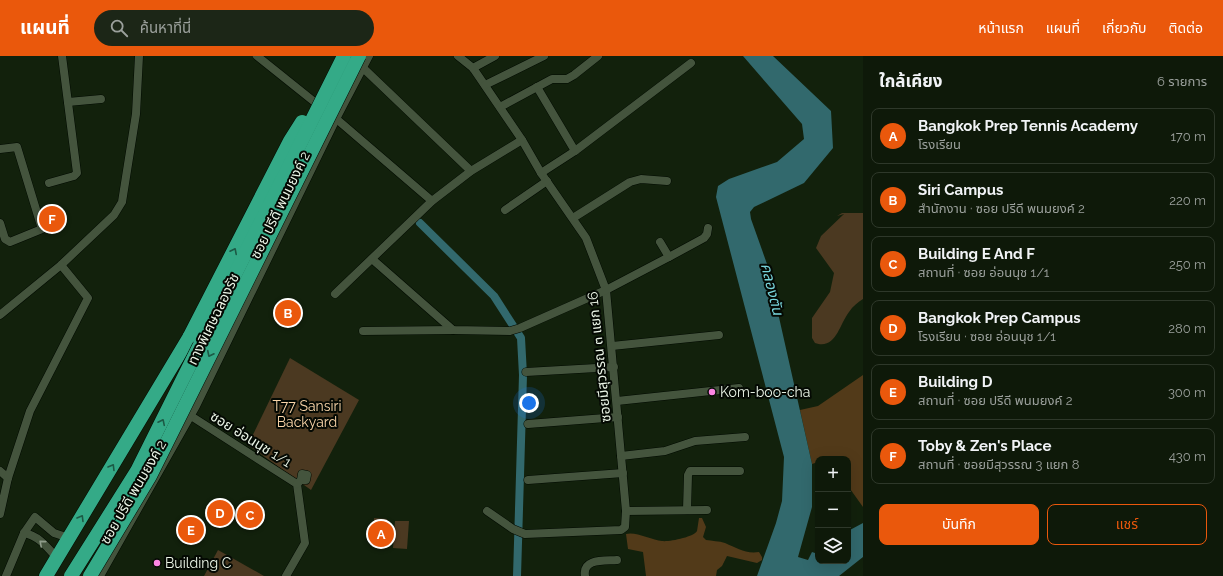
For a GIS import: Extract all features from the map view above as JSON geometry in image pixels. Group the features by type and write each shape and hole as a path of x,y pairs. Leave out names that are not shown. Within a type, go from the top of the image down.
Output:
{"highway":[{"path":"46,576 190,336 290,141 343,56"},
{"name":"ทางพิเศษฉลองรัช","path":"71,576 137,471 343,56"},
{"name":"ทางพิเศษฉลองรัช","path":"90,576 150,476 361,62"}],"street":[{"path":"49,183 74,176 77,173 62,56"},
{"path":"0,315 61,265 114,215 122,202 136,114 139,56"},
{"path":"257,56 336,119 432,201"},
{"path":"351,56 361,62 471,171"},
{"name":"ซอย ปรีดี พนมยงค์ 2","path":"100,576 191,416 336,119 361,62 369,56"},
{"name":"ซอยมีสุวรรณ ๓ แยก 16","path":"458,56 473,68 485,85 522,140 541,173 586,238 606,290 623,473 626,511 625,528 621,530 525,534 513,529 488,511"},
{"path":"473,68 495,56"},
{"path":"485,85 544,56"},
{"path":"500,107 552,79 567,79 598,56"},
{"path":"541,173 575,151 691,63"},
{"path":"537,88 575,151"},
{"path":"68,102 101,99"},
{"path":"335,294 432,201 471,171 522,140"},
{"path":"0,149 18,147 42,229 10,242 5,239 0,223"},
{"path":"573,218 630,182 640,179 667,181"},
{"path":"504,210 547,181"},
{"path":"363,331 510,331 606,290 704,238 707,234 708,228"},
{"path":"660,242 669,257"},
{"path":"372,259 453,330"},
{"path":"0,514 8,478 30,411 88,298 61,265"},
{"path":"612,346 720,335"},
{"path":"526,372 614,367"},
{"path":"617,401 739,388"},
{"name":"ซอย อ่อนนุช 1/1","path":"191,416 299,482 305,543 286,576"},
{"path":"528,424 618,418"},
{"path":"621,456 665,451 695,441 745,437"},
{"path":"0,471 8,478"},
{"path":"687,510 688,475 690,471 740,471"},
{"path":"528,480 623,473"},
{"path":"626,511 707,510"},
{"path":"6,576 24,533 34,517 54,533 69,538"},
{"path":"24,533 32,535 38,539 57,558"},
{"path":"585,576 584,570 586,566 591,563 617,560"}],"green space":[{"path":"842,213 863,213 863,299 851,310 832,340 828,343 815,343 812,338 812,318 830,292 834,273 816,248 821,236 844,214 837,216"},
{"name":"T77 Sansiri Backyard","path":"290,358 359,400 311,490 248,445"},
{"path":"374,518 387,519 385,548 372,546"},
{"path":"395,521 409,521 407,549 393,548"},
{"path":"218,550 264,576 204,576"}],"shaded area":[{"path":"863,375 863,507 851,490 851,456 815,456 815,463 812,464 800,410 818,406"},
{"path":"699,518 702,518 706,527 703,537 706,540 718,541 745,551 759,552 762,560 757,563 727,556 722,566 717,570 716,576 646,576 643,552 628,549 626,534 630,533 662,541 681,539 697,531"}],"water":[{"name":"คลองตัน","path":"743,56 773,56 831,111 833,148 804,183 754,207 750,212 751,219 767,264 812,464 812,507 798,557 808,560 812,552 815,553 815,564 851,564 851,529 863,523 863,557 839,576 757,576 776,523 782,501 784,457 716,197 718,186 729,179 777,162 804,139 802,124"}],"waterway":[{"path":"420,223 494,296 521,338 523,375 517,576"}],"place":[{"name":"Toby & Zen's Place","path":"52,219"},
{"name":"Siri Campus","path":"288,313"},
{"name":"Kom-boo-cha","path":"712,392"},
{"name":"Bangkok Prep Campus","path":"220,513"},
{"name":"Building E And F","path":"250,515"},
{"name":"Building D","path":"191,530"},
{"name":"Bangkok Prep Tennis Academy","path":"381,534"},
{"name":"Building C","path":"157,563"}]}
